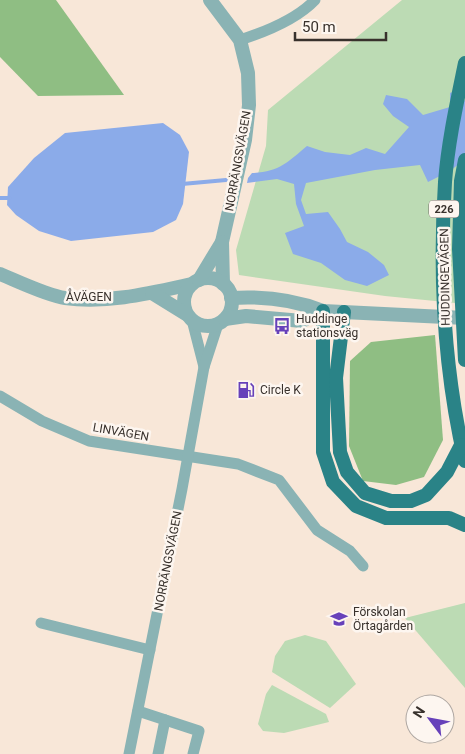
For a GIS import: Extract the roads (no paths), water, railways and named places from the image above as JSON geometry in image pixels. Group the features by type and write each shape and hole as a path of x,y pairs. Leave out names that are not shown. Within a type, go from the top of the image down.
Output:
{"main road":[{"name":"HUDDINGEVÄGEN","path":"465,63 451,136 446,182 443,250 444,312 448,356 465,461"},
{"name":"HUDDINGEVÄGEN","path":"464,357 459,249 461,181 465,160"},
{"path":"323,311 323,452 333,482 356,506 386,518 449,518 465,525"},
{"path":"344,312 336,378 340,452 347,472 364,492 391,501 411,501 426,495 447,472 461,444"}],"street":[{"name":"NORRÄNGSVÄGEN","path":"210,0 240,40 248,73 249,105 245,140 222,242 223,284"},
{"path":"240,40 260,34 306,10 315,0"},
{"name":"NORRÄNGSVÄGEN","path":"196,282 222,242"},
{"name":"ÅVÄGEN","path":"0,274 64,298 101,300 152,293 196,282"},
{"path":"189,317 184,306 184,298 196,282 208,278 216,280 229,290 231,298 230,312 222,322"},
{"path":"152,293 173,304 202,326 210,326 246,316 302,321 323,311"},
{"path":"231,298 246,297 304,304 323,311 465,318"},
{"name":"NORRÄNGSVÄGEN","path":"189,317 204,367"},
{"name":"NORRÄNGSVÄGEN","path":"130,754 204,367 222,322"},
{"name":"LINVÄGEN","path":"0,396 42,421 89,441 188,458 238,464 278,480 317,530 350,551 362,566"},
{"path":"41,623 150,650"},
{"path":"138,712 199,731 193,754"},
{"path":"158,754 165,720"}],"water":[{"path":"455,91 465,101 465,159 450,171 428,182 420,165 375,170 306,183 301,200 306,214 328,212 347,242 368,252 384,265 389,275 367,286 345,280 321,263 293,254 285,233 304,226 296,204 294,184 277,179 247,183 252,173 269,171 276,168 307,146 325,152 350,155 366,148 385,154 409,127 393,116 383,104 386,95 407,99 423,115 450,107 450,93"},
{"path":"163,123 180,135 189,152 183,204 176,220 153,232 71,241 39,231 16,215 7,205 8,187 34,158 65,133"}],"waterway":[{"path":"182,184 226,180"},
{"path":"0,198 10,198"}],"place":[{"name":"Huddinge stationsväg","path":"282,326"},
{"name":"Circle K","path":"246,390"},
{"name":"Förskolan Örtagården","path":"339,619"}]}
